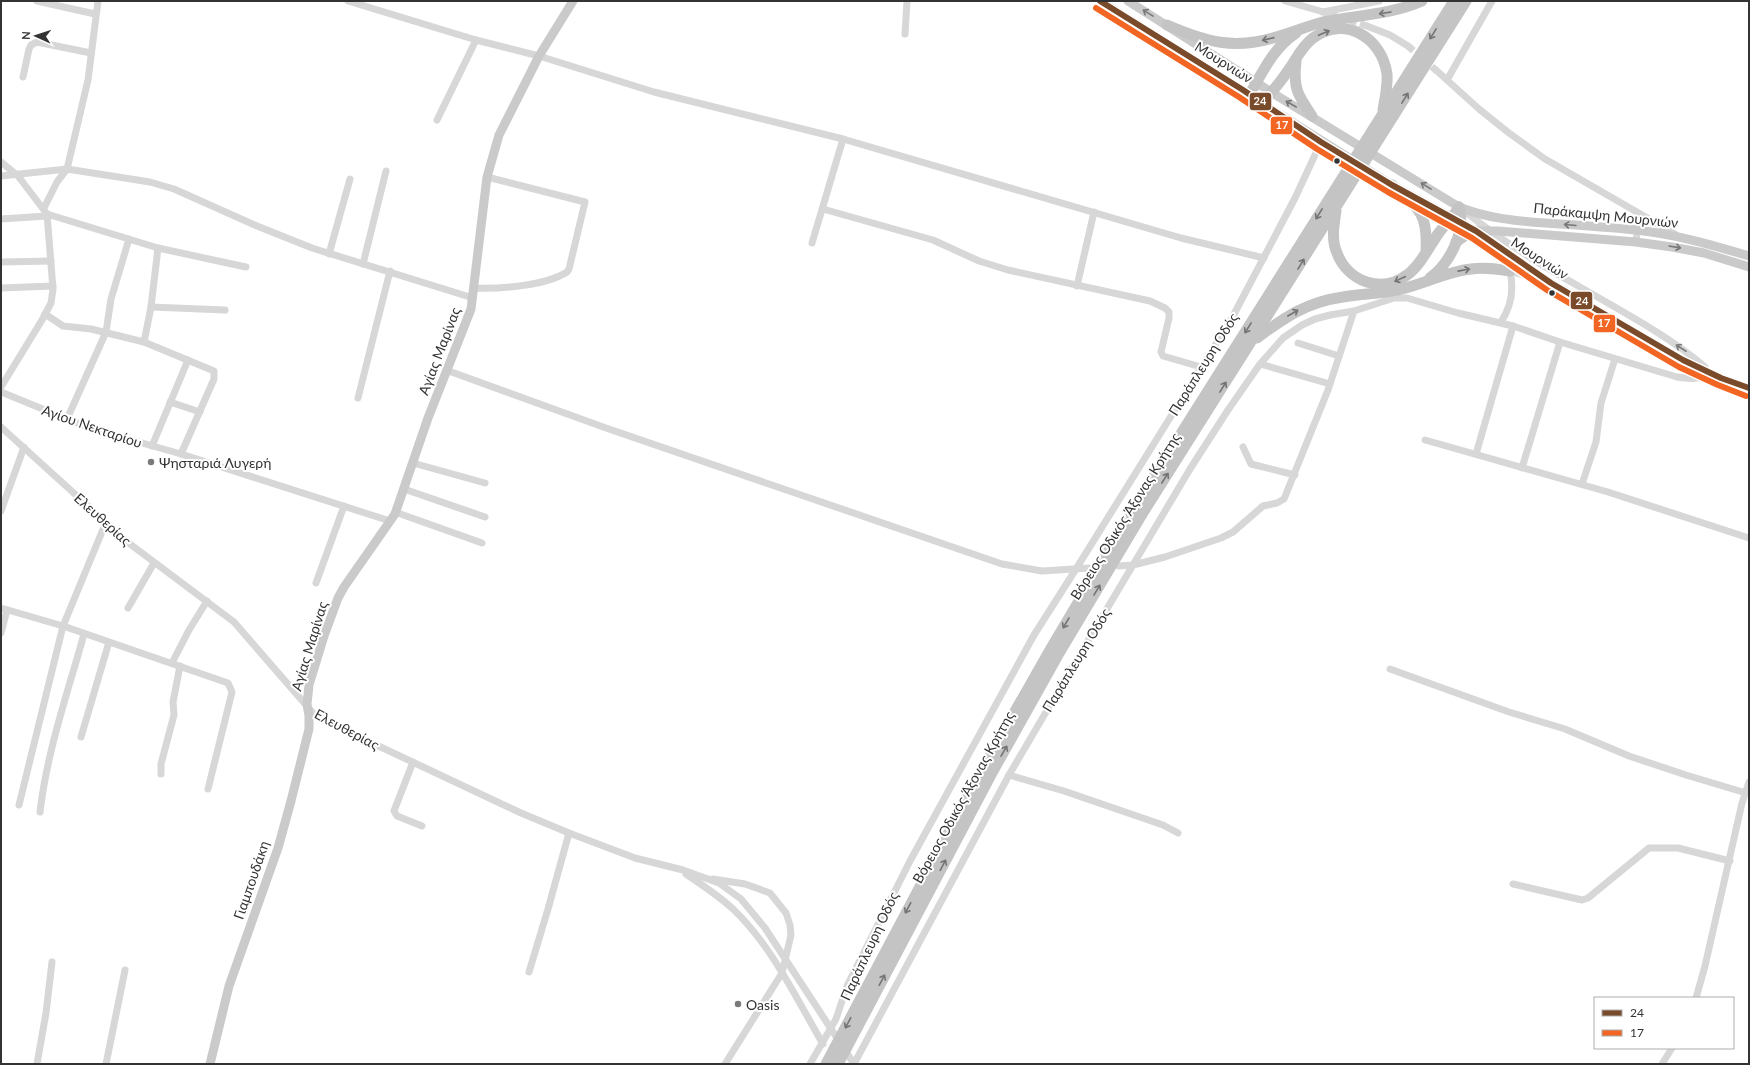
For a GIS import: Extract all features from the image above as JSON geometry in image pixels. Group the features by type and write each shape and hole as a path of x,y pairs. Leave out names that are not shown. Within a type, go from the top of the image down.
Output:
{"highway":[{"path":"1167,25 1203,39 1227,44 1253,43 1322,22 1391,12 1422,1"},
{"name":"Βόρειος Οδικός Άξονας Κρήτης","path":"1379,130 1383,114 1454,1"},
{"name":"Βόρειος Οδικός Άξονας Κρήτης","path":"826,1064 984,766 1050,650 1136,505 1379,130 1466,1"},
{"path":"1250,94 1273,55 1291,36 1305,28"},
{"path":"1262,103 1288,72 1303,48 1313,39 1328,30 1347,30 1359,32 1369,38 1381,54 1387,75 1383,114"},
{"path":"1296,58 1294,82 1301,100 1312,116"},
{"name":"Βόρειος Οδικός Άξονας Κρήτης","path":"838,1064 993,771 1055,662 1144,511 1336,208 1345,184"},
{"path":"1392,185 1421,212 1426,230 1426,251"},
{"path":"1456,242 1459,207"},
{"path":"1336,208 1334,237 1336,252 1348,272 1361,281 1377,284 1395,282 1408,275 1426,251 1457,220"},
{"path":"1426,281 1441,268 1456,242 1476,231"},
{"path":"1250,344 1283,318 1302,307 1321,301 1392,291 1449,273 1469,269 1482,268 1510,271"}],"main road":[{"name":"Αγίας Μαρίνας","path":"307,704 307,694 324,636 338,598 395,512 446,370 467,319 473,298 487,177 499,135 539,56 573,1"},
{"name":"Μουρνιών","path":"1100,1 1250,94 1321,142 1392,185 1476,231"},
{"name":"Παράκαμψη Μουρνιών","path":"1128,1 1256,83 1459,207 1470,212 1514,220 1637,230 1678,236 1749,256"},
{"name":"Παράκαμψη Μουρνιών","path":"1476,231 1488,230 1636,242 1704,253 1749,267"},
{"name":"Γιαμπουδάκη","path":"210,1064 229,986 278,848 291,801 309,730 307,704"}],"street":[{"path":"37,1 95,14"},
{"path":"1,387 51,303 53,286 46,213 57,182 67,169 79,121 91,53 95,14 98,1"},
{"path":"348,1 476,40 539,56 654,92 844,139 1181,238 1264,258"},
{"path":"905,34 907,1"},
{"path":"1285,1 1323,12 1379,1"},
{"path":"1317,1 1323,12"},
{"path":"1447,80 1492,1"},
{"path":"1367,26 1390,35 1408,46"},
{"path":"437,120 476,40"},
{"path":"23,77 29,49 31,45 37,42 91,53"},
{"path":"1437,71 1479,109 1545,159 1678,236"},
{"path":"812,243 844,139"},
{"name":"Παράπλευρη Οδός","path":"810,1064 823,1044 836,1019 847,986 910,861 1034,635 1232,318 1303,181 1321,142"},
{"path":"1,162 18,176 46,213"},
{"path":"1,176 18,176 67,169 150,182 164,186 257,226 329,254 390,271 473,298"},
{"path":"363,264 386,171"},
{"path":"474,288 498,288 537,283 567,272 570,269 585,202 487,177"},
{"path":"329,254 350,179"},
{"name":"Μουρνιών","path":"1459,207 1488,230 1571,282 1633,317 1688,352 1712,373"},
{"path":"823,209 933,240 994,266 1024,275 1150,301 1165,308 1168,312 1169,318 1161,352 1163,356 1201,367"},
{"path":"1077,286 1094,212"},
{"path":"1,219 46,213 158,248 246,266"},
{"path":"1636,242 1639,214"},
{"name":"Μουρνιών","path":"1476,231 1551,283 1683,360 1712,373"},
{"path":"67,419 106,332 111,299 129,239"},
{"path":"144,342 151,307 158,248"},
{"path":"1,262 51,261"},
{"path":"358,398 390,271"},
{"path":"1501,322 1507,312 1510,302 1512,280 1510,271 1551,283"},
{"path":"1,288 53,286"},
{"name":"Παράπλευρη Οδός","path":"854,1064 1009,776 1133,565 1190,469 1228,410 1260,364 1283,338 1302,324 1330,315 1354,311 1394,298 1407,298 1458,313 1501,322 1560,342 1677,377 1692,380 1704,378 1712,373"},
{"path":"151,307 225,310"},
{"path":"1119,566 1133,565 1165,557 1221,538 1233,532 1259,508 1269,504 1282,502 1295,475 1330,384 1354,311"},
{"path":"45,314 63,326 106,332 144,342 214,371 215,375 181,454"},
{"path":"1476,454 1513,326"},
{"path":"1522,468 1560,342"},
{"path":"1298,343 1339,356"},
{"path":"1582,484 1596,442 1601,403 1615,359"},
{"path":"152,446 188,360"},
{"path":"1260,364 1330,384"},
{"path":"446,370 606,428 1002,564 1042,571 1089,568"},
{"path":"1712,373 1749,388"},
{"name":"Αγίου Νεκταρίου","path":"1,392 67,419 390,521"},
{"path":"170,402 200,412"},
{"name":"Ελευθερίας","path":"1,427 106,522 154,563 239,626 317,715 521,813 635,858 681,870"},
{"path":"1425,440 1582,484 1749,538"},
{"path":"1,511 24,447"},
{"path":"1243,447 1251,464 1295,475"},
{"path":"413,462 485,483"},
{"path":"404,489 485,517"},
{"path":"316,583 344,506"},
{"path":"395,512 482,543"},
{"path":"19,804 63,626 106,522"},
{"path":"128,608 154,563"},
{"path":"172,663 189,630 207,601"},
{"path":"1,632 4,609 63,626 224,680 228,683 231,689 208,789"},
{"path":"40,812 43,786 54,739 84,634"},
{"path":"81,738 109,642"},
{"path":"161,774 161,764 174,715 173,702 180,666"},
{"path":"1390,669 1509,712 1565,729 1629,756 1746,793"},
{"path":"413,762 394,811 397,816 422,826"},
{"path":"1009,776 1064,791 1163,825 1178,833"},
{"path":"1696,997 1706,966 1749,782"},
{"path":"529,972 569,833"},
{"path":"1513,884 1582,900 1588,898 1649,848 1678,848 1730,861"},
{"path":"681,870 707,888 733,909 755,933 782,973 823,1044"},
{"path":"681,870 706,878 745,884 762,889 776,898 786,913 790,924 789,946 782,973 725,1064"},
{"path":"706,878 731,891 741,899 765,928 854,1064"},
{"path":"37,1064 46,1013 52,962"},
{"path":"106,1064 125,970"},
{"path":"1662,1064 1671,1049"}],"tunnel":[{"path":"1330,14 1367,26"},
{"path":"1408,46 1437,71"}],"transit line":[{"name":"24","path":"1100,1 1243,90 1321,142 1392,185 1476,231 1551,283 1683,360 1721,378 1749,388"},
{"name":"17","path":"1096,8 1239,97 1317,149 1388,192 1472,238 1547,290 1679,367 1746,396"}],"place":[{"name":"Ψησταριά Λυγερή","path":"151,462"},
{"name":"Oasis","path":"738,1004"}]}
